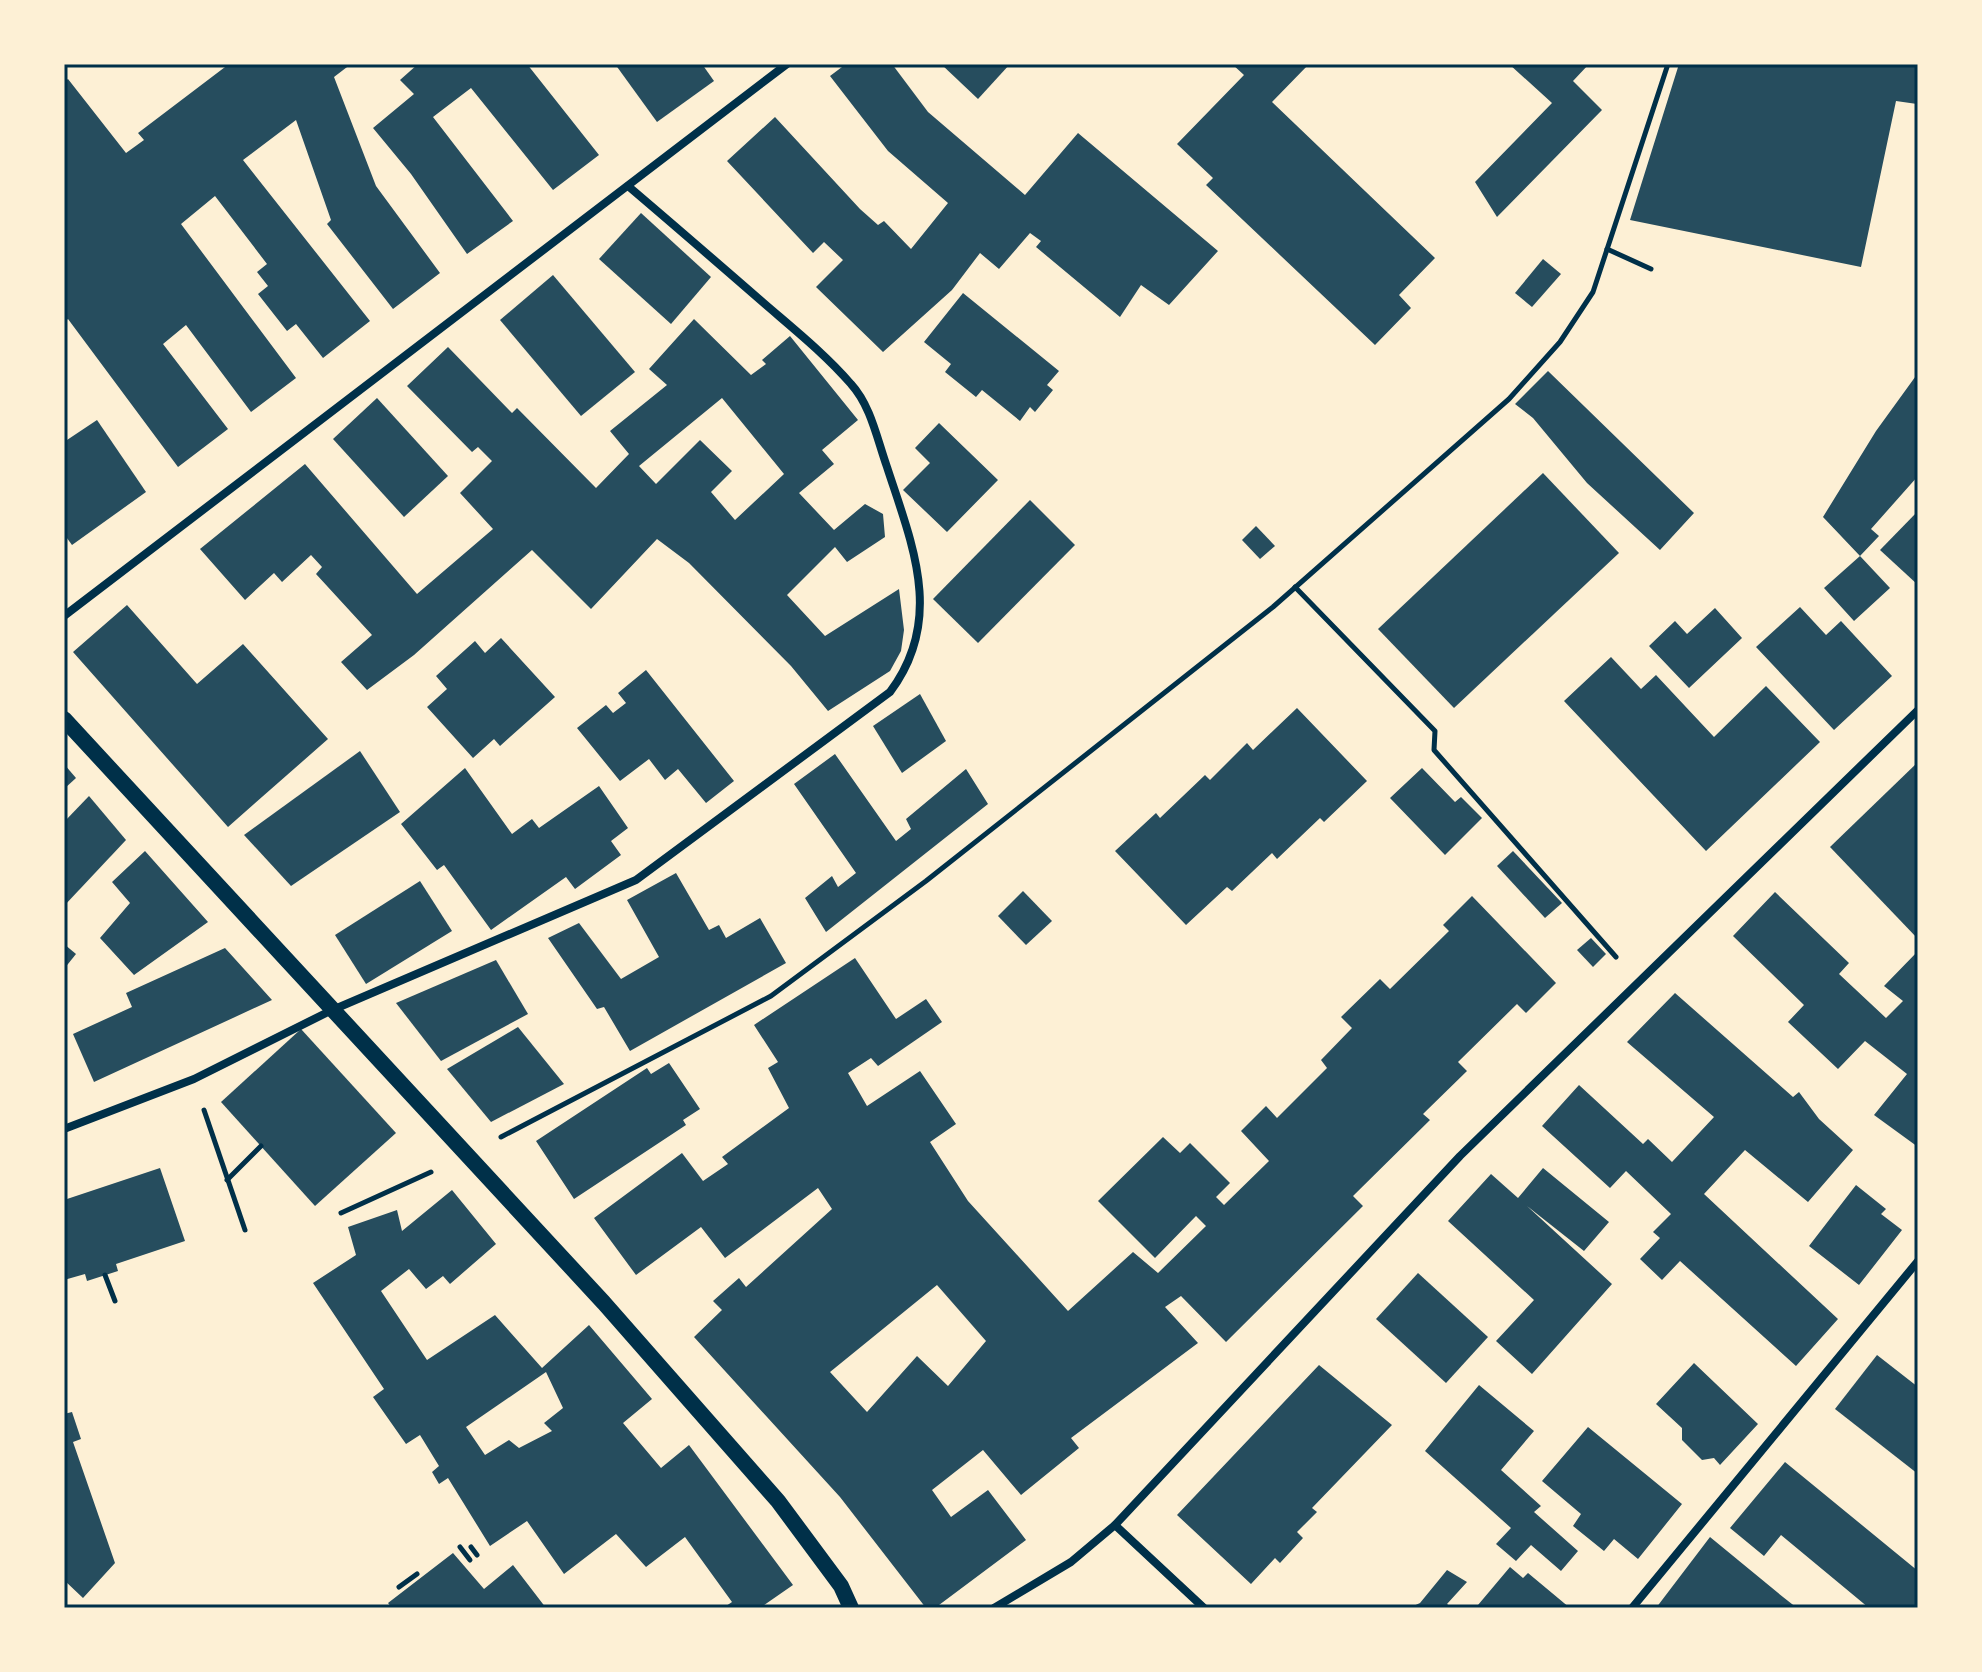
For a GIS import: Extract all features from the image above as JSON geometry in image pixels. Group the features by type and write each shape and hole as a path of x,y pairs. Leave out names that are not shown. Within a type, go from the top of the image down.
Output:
{"main road":[{"path":"64,719 330,1011 467,1155 778,1501 835,1576 851,1608"}],"street":[{"path":"64,616 787,64"},
{"path":"64,1129 194,1079 330,1011 605,897 636,880 890,692 900,678 914,646 920,603 919,565 869,413 853,386 821,353 628,186"},
{"path":"994,1608 1071,1562 1115,1525 1460,1156 1918,710"},
{"path":"1632,1608 1918,1261"},
{"path":"1115,1525 1204,1608"}],"path":[{"path":"341,1213 467,1155 771,996 926,881 1295,587 1509,399 1560,342 1593,292 1668,64"},
{"path":"1607,249 1651,269"},
{"path":"1295,587 1435,731 1434,750 1638,982"},
{"path":"194,1079 245,1230"},
{"path":"227,1180 261,1146"},
{"path":"105,1275 115,1301"},
{"path":"460,1547 470,1560"},
{"path":"471,1547 477,1555"},
{"path":"399,1587 417,1574"}],"building":[{"path":"229,64 351,64 334,77 376,186 440,273 393,309 327,224 331,220 296,120 243,160 370,321 323,358 296,324 287,331 258,294 268,286 257,272 267,264 215,196 181,224 296,378 251,412 186,325 163,344 228,429 178,467 68,319 64,322 64,82 68,79 126,153 144,140 138,133"},
{"path":"418,64 527,64 599,155 553,190 471,88 433,117 513,221 467,254 411,174 373,128 414,94 400,80"},
{"path":"615,64 702,64 714,81 657,122"},
{"path":"846,64 892,64 928,112 1025,195 1078,133 1218,251 1169,305 1141,285 1120,317 1036,247 1041,241 1030,233 999,269 980,253 952,290 883,352 816,287 843,260 824,242 813,253 727,161 775,117 860,209 878,225 884,221 911,249 948,203 888,151 830,76"},
{"path":"941,64 1010,64 978,99"},
{"path":"1232,64 1309,64 1272,102 1435,258 1399,295 1411,308 1375,345 1206,185 1213,178 1177,144 1244,75"},
{"path":"1509,64 1589,64 1573,81 1602,110 1497,217 1475,182 1552,103"},
{"path":"1679,64 1918,64 1917,104 1896,101 1861,267 1630,220"},
{"path":"641,213 711,277 671,324 599,259"},
{"path":"1543,259 1561,274 1532,307 1515,293"},
{"path":"553,275 635,372 581,416 500,320"},
{"path":"963,293 1059,371 1047,385 1053,390 1035,412 1030,407 1020,421 982,390 976,397 945,372 951,364 924,342"},
{"path":"694,319 751,375 766,364 762,360 790,336 858,420 822,450 834,464 799,493 834,530 865,504 883,514 885,537 847,562 835,547 787,595 825,636 899,589 904,630 901,651 890,671 828,711 791,666 689,563 657,539 591,609 532,550 414,655 367,690 341,662 372,635 316,574 322,567 311,555 282,582 274,573 245,600 200,549 305,464 417,594 493,529 460,493 492,461 478,447 472,452 407,386 448,347 512,413 517,408 596,488 629,454 610,431 667,385 649,369","holes":["722,398 784,474 735,520 711,492 732,471 700,440 656,484 639,466"]},
{"path":"1548,371 1694,513 1660,550 1587,483 1533,418 1515,404"},
{"path":"1918,373 1918,476 1871,529 1879,536 1860,556 1823,517 1876,431"},
{"path":"377,398 448,476 404,517 333,439"},
{"path":"97,420 146,492 72,545 64,534 64,442"},
{"path":"939,423 998,480 947,532 903,490 930,463 915,448"},
{"path":"1543,473 1619,553 1454,708 1378,629"},
{"path":"1030,500 1075,545 978,643 933,599"},
{"path":"1918,511 1918,585 1880,550"},
{"path":"1256,526 1275,546 1260,559 1242,540"},
{"path":"1860,556 1890,588 1854,621 1824,588"},
{"path":"127,605 197,684 243,644 328,739 228,827 73,652"},
{"path":"1800,607 1826,635 1841,621 1892,676 1834,730 1756,647"},
{"path":"1715,608 1742,638 1689,688 1649,646 1675,621 1687,634"},
{"path":"501,638 555,697 500,746 494,739 473,758 427,707 447,689 436,676 475,641 485,653"},
{"path":"1611,657 1641,689 1656,675 1714,737 1766,686 1820,742 1706,851 1564,701"},
{"path":"646,670 734,781 706,803 678,769 665,780 649,759 620,781 577,728 606,705 613,713 626,703 618,693"},
{"path":"920,694 946,741 902,773 873,726"},
{"path":"1297,708 1367,781 1324,822 1320,818 1277,859 1272,853 1232,891 1227,887 1186,925 1115,851 1156,813 1160,818 1205,775 1210,780 1247,743 1253,750"},
{"path":"360,751 400,812 291,886 244,835"},
{"path":"835,754 896,841 911,829 906,819 966,769 988,804 826,932 805,898 832,876 838,887 856,873 794,784"},
{"path":"1918,762 1918,939 1830,847"},
{"path":"64,764 76,778 64,789"},
{"path":"465,768 512,834 532,819 539,828 599,786 628,828 611,841 621,855 575,889 566,877 491,930 444,865 437,870 401,824"},
{"path":"1422,768 1455,802 1461,797 1482,818 1445,855 1390,798"},
{"path":"89,796 126,840 64,906 64,822"},
{"path":"145,851 208,922 134,975 100,938 130,903 112,882"},
{"path":"1513,851 1562,903 1545,918 1497,866"},
{"path":"676,873 709,930 719,925 726,938 760,918 786,963 630,1051 604,1007 597,1009 548,938 579,923 621,979 659,957 627,900"},
{"path":"420,881 452,931 366,984 335,935"},
{"path":"1023,891 1052,921 1026,945 998,916"},
{"path":"1775,892 1849,963 1839,974 1886,1018 1903,1001 1884,986 1918,951 1918,1147 1874,1115 1907,1074 1865,1041 1838,1069 1788,1022 1804,1005 1733,936"},
{"path":"1472,896 1556,983 1526,1013 1517,1004 1458,1062 1467,1071 1423,1114 1430,1120 1353,1196 1363,1206 1226,1342 1181,1296 1165,1307 1198,1343 1071,1438 1079,1448 1021,1495 983,1450 932,1490 951,1517 988,1490 1026,1540 935,1608 926,1608 840,1497 694,1337 722,1310 713,1301 739,1278 746,1287 832,1209 818,1188 725,1258 701,1227 636,1275 594,1218 682,1153 703,1181 728,1164 722,1157 789,1108 768,1068 778,1062 754,1025 855,958 896,1019 926,999 942,1022 878,1066 871,1058 848,1073 867,1106 920,1071 956,1124 930,1142 968,1201 1068,1311 1133,1252 1158,1273 1206,1226 1196,1216 1155,1258 1098,1201 1163,1137 1180,1153 1190,1143 1230,1183 1216,1197 1224,1205 1269,1161 1241,1131 1266,1106 1277,1118 1327,1068 1321,1060 1352,1028 1341,1017 1380,979 1390,989 1449,931 1443,925","holes":["937,1285 986,1341 948,1386 917,1356 867,1412 830,1372"]},
{"path":"1591,938 1606,954 1593,967 1577,950"},
{"path":"64,944 76,954 64,969"},
{"path":"225,948 272,1000 94,1082 73,1034 132,1007 126,993"},
{"path":"496,960 528,1014 441,1061 396,1003"},
{"path":"1675,993 1793,1097 1799,1092 1819,1119 1853,1150 1808,1202 1745,1150 1704,1194 1838,1319 1796,1366 1680,1261 1662,1280 1640,1259 1660,1238 1653,1232 1671,1214 1626,1171 1610,1188 1542,1126 1579,1085 1643,1144 1648,1139 1672,1162 1714,1117 1627,1042"},
{"path":"518,1027 564,1084 491,1122 447,1069"},
{"path":"301,1029 396,1133 315,1206 221,1102"},
{"path":"669,1063 700,1109 683,1120 686,1125 574,1199 536,1141 647,1068 651,1074"},
{"path":"160,1168 185,1241 116,1264 118,1271 87,1281 85,1274 64,1280 64,1200"},
{"path":"1543,1168 1609,1222 1584,1251 1527,1206 1612,1284 1532,1374 1496,1341 1534,1300 1448,1221 1491,1174 1518,1198"},
{"path":"1856,1185 1886,1209 1881,1214 1902,1230 1859,1285 1809,1246"},
{"path":"452,1190 496,1244 450,1284 443,1276 426,1289 409,1269 381,1291 427,1360 495,1315 542,1368 589,1325 652,1399 623,1423 661,1468 689,1445 793,1585 760,1608 723,1608 732,1602 685,1537 646,1567 616,1534 564,1574 527,1521 490,1546 448,1478 439,1484 432,1472 439,1466 420,1435 406,1444 373,1397 384,1389 313,1283 356,1255 348,1227 397,1210 402,1231","holes":["546,1372 563,1408 544,1423 552,1431 519,1448 509,1440 485,1455 466,1427"]},
{"path":"1418,1273 1488,1337 1446,1383 1376,1319"},
{"path":"1877,1355 1918,1387 1918,1474 1835,1409"},
{"path":"1694,1363 1758,1424 1720,1465 1714,1458 1702,1460 1682,1440 1682,1428 1656,1404"},
{"path":"1319,1365 1392,1425 1312,1508 1317,1512 1297,1532 1303,1538 1280,1563 1275,1558 1251,1584 1177,1515"},
{"path":"1479,1385 1534,1431 1501,1470 1541,1506 1534,1512 1578,1551 1561,1571 1531,1545 1516,1561 1496,1544 1511,1528 1425,1451"},
{"path":"72,1412 81,1439 73,1442 115,1563 83,1598 64,1580 64,1414"},
{"path":"1588,1427 1682,1504 1638,1559 1614,1539 1604,1551 1573,1526 1581,1514 1542,1481"},
{"path":"1785,1462 1918,1571 1918,1608 1869,1608 1781,1535 1764,1556 1730,1528"},
{"path":"1710,1537 1783,1597 1797,1608 1656,1608"},
{"path":"453,1553 484,1589 513,1565 546,1608 392,1608 388,1603"},
{"path":"1510,1567 1523,1578 1528,1573 1570,1608 1482,1608 1478,1605"},
{"path":"1447,1570 1467,1582 1447,1604 1452,1608 1409,1608 1420,1603"}]}
